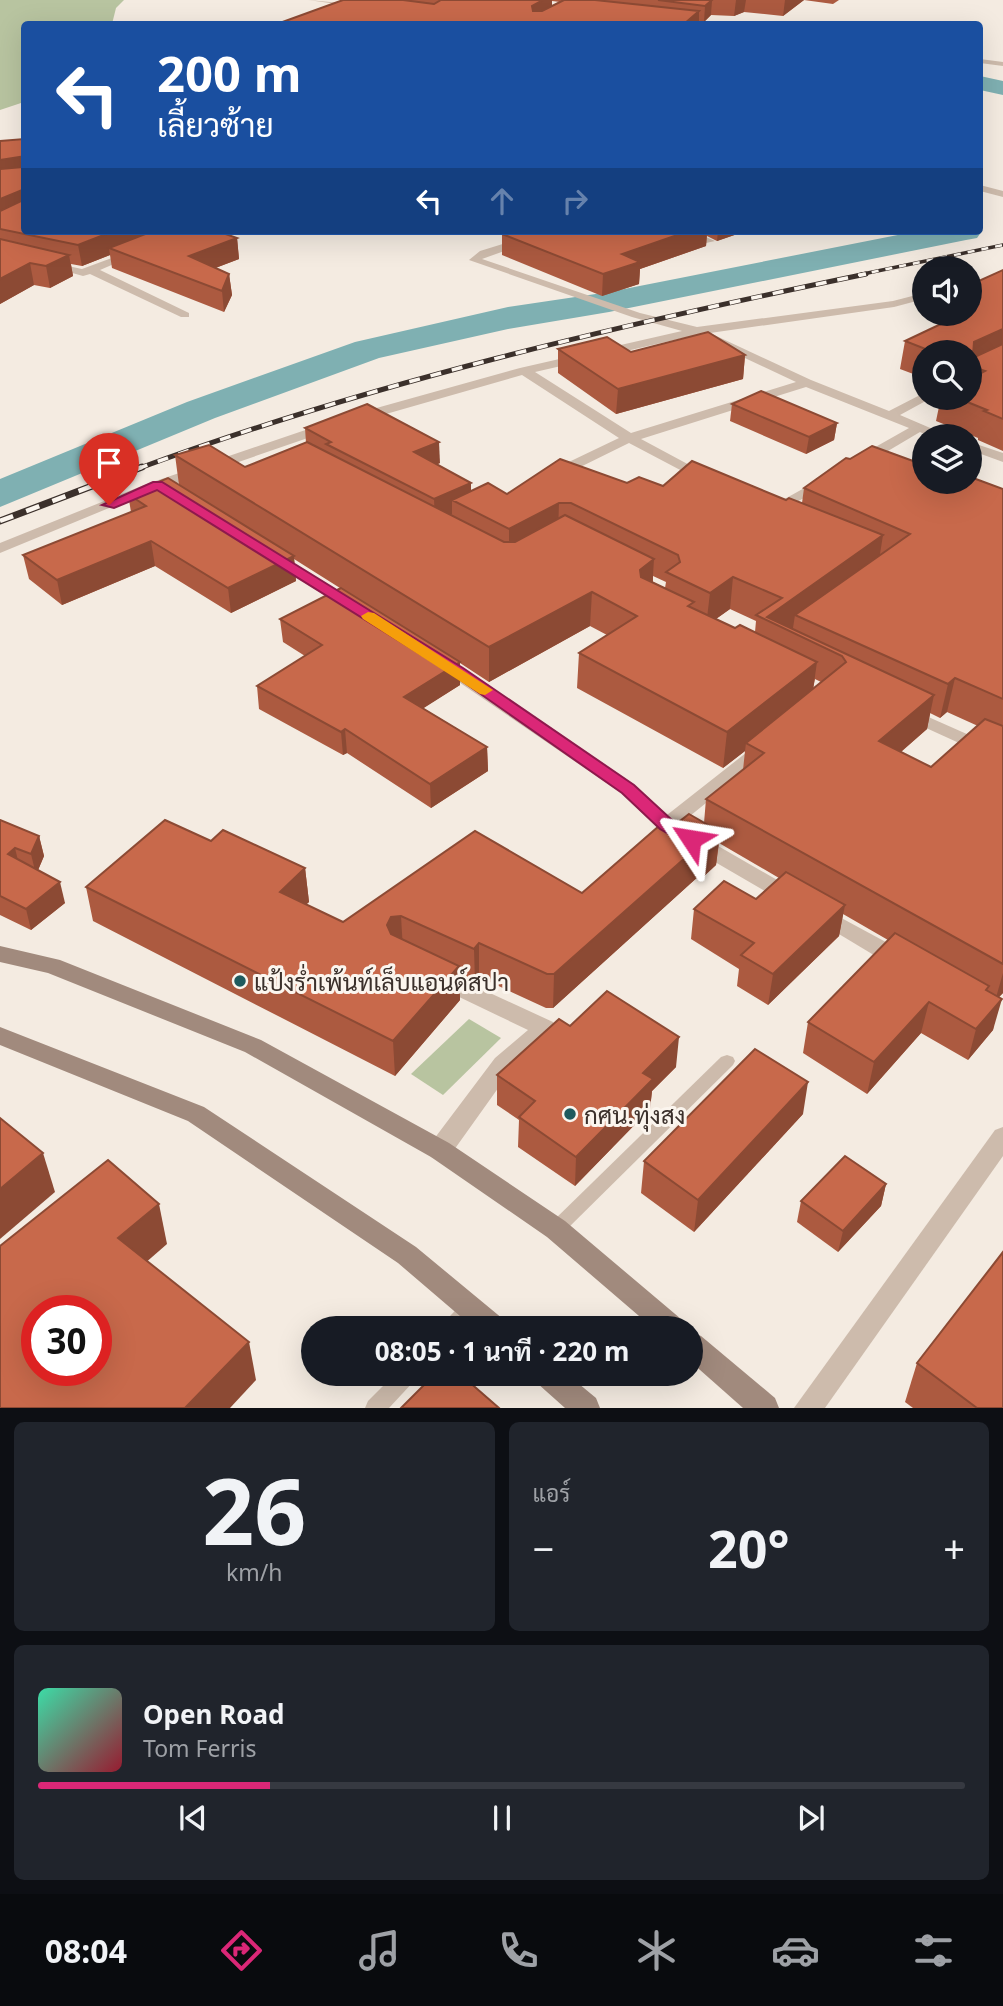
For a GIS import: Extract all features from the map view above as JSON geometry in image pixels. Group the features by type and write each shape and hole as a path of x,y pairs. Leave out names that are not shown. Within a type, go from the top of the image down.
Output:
{"main road":[{"path":"334,15 366,5"},
{"path":"0,954 52,966 253,1046 440,1150 556,1229 658,1316"},
{"path":"0,1036 196,1114 407,1255 480,1316"},
{"path":"703,1355 765,1408"},
{"path":"561,1386 586,1408"}],"street":[{"path":"311,0 366,5"},
{"path":"983,61 1003,64"},
{"path":"983,189 1003,194"},
{"path":"542,235 484,253 474,260 592,301 696,331 807,383 912,425"},
{"path":"693,235 710,241"},
{"path":"36,262 83,273 149,248"},
{"path":"90,270 185,315"},
{"path":"0,548 270,444 524,370 696,331 894,304 912,299"},
{"path":"524,370 629,438 720,488"},
{"path":"544,479 629,438 807,383"},
{"path":"888,416 912,404"},
{"path":"792,524 760,510 840,473 912,431"},
{"path":"270,444 293,457"},
{"path":"982,450 1003,458"},
{"path":"158,485 181,499"},
{"path":"261,550 365,614"},
{"path":"423,650 628,789 667,825 919,971"},
{"path":"894,706 1003,757"},
{"path":"667,825 775,739"},
{"path":"414,966 545,1028 503,1064 440,1150"},
{"path":"808,1408 1003,1137"}],"lane":[{"path":"556,1229 727,1061"},
{"path":"463,1316 471,1308"},
{"path":"375,1408 396,1386"}],"green space":[{"path":"0,0 124,0 116,8 113,21 21,21 21,103 0,110"},
{"path":"469,1019 501,1038 443,1095 411,1074"}],"building":[{"path":"343,0 403,0 434,4 441,0 543,0 532,6 533,11 542,11 564,0 595,0 699,11 687,21 285,21"},
{"path":"658,0 712,0 705,6"},
{"path":"21,139 21,162 20,157 0,160 0,141"},
{"path":"21,167 21,190 0,199 0,169"},
{"path":"21,201 21,233 0,229 0,211"},
{"path":"29,235 104,235 78,245"},
{"path":"143,235 228,235 237,238 189,256 229,274 222,291 109,248"},
{"path":"505,235 677,235 622,254 640,262 603,274"},
{"path":"0,239 69,255 46,266 30,263 0,279"},
{"path":"1003,270 1003,329 978,340 912,340 912,344 905,341 937,326 982,326 982,280"},
{"path":"708,332 745,355 618,389 558,349 607,337 631,352"},
{"path":"1003,344 1003,419 982,408 982,373 985,371 982,370 982,354"},
{"path":"761,391 837,423 809,437 732,404"},
{"path":"367,404 439,442 414,452 471,483 434,499 326,444 331,442 305,428"},
{"path":"307,442 504,542 515,542 565,515 654,559 640,570 641,577 694,602 688,606 735,628 740,625 817,662 727,732 579,653 637,616 592,592 489,647 175,455 209,445 245,467"},
{"path":"872,446 912,461 912,494 982,494 982,481 1003,489 1003,699 955,678 948,684 795,615 910,534 804,488 846,458 850,459"},
{"path":"560,459 627,483 639,477 663,486 692,461 786,500 789,498 883,535 767,617 934,695 879,741 931,767 985,719 1003,726 1003,964 706,799 764,753 746,743 846,662 842,656 756,615 782,598 733,577 710,593 666,572 680,562 678,555 571,503 559,503 509,529 452,500 488,483 507,494"},
{"path":"168,478 294,556 228,588 151,541 57,580 23,555 146,506 128,494"},
{"path":"341,588 460,662 404,697 487,747 430,784 345,729 341,732 257,686 322,645 280,619"},
{"path":"689,814 720,832 707,844 704,841 554,974 547,974 479,943 474,949 401,916 391,917 387,925 391,934 459,966 393,1041 86,887 165,820 211,841 223,830 305,868 280,892 343,922 475,831 582,893 667,819 676,824"},
{"path":"0,820 39,836 31,854 15,848 8,854 60,882 26,909 0,896"},
{"path":"786,872 845,905 773,974 741,955 754,943 694,909 724,881 756,899"},
{"path":"895,933 989,986 986,990 1002,999 976,1029 929,1002 874,1062 808,1022"},
{"path":"607,991 679,1037 643,1073 653,1079 576,1157 519,1117 535,1101 497,1075 559,1019 570,1026"},
{"path":"755,1049 808,1082 698,1200 644,1161"},
{"path":"0,1118 43,1153 0,1189"},
{"path":"845,1156 886,1184 843,1231 801,1201"},
{"path":"108,1160 159,1204 118,1238 249,1342 185,1408 0,1408 0,1246"},
{"path":"1003,1252 1003,1408 977,1408 917,1363"},
{"path":"423,1386 474,1386 499,1408 401,1408"}],"waterway":[{"path":"983,84 1003,88"},
{"path":"0,494 201,410 368,350 508,318 609,302 946,235"}],"railway":[{"path":"858,275 1003,245"},
{"path":"137,469 316,409 498,358 589,335 866,274"},
{"path":"0,521 142,467"}],"slow traffic":[{"path":"368,616 485,690"}],"place":[{"name":"แป้งร่ำเพ้นท์เล็บแอนด์สปา","path":"240,981"},
{"name":"กศน.ทุ่งสง","path":"570,1114"}],"route":[{"path":"109,505 158,485 457,671 628,789 667,825 691,839"}]}
